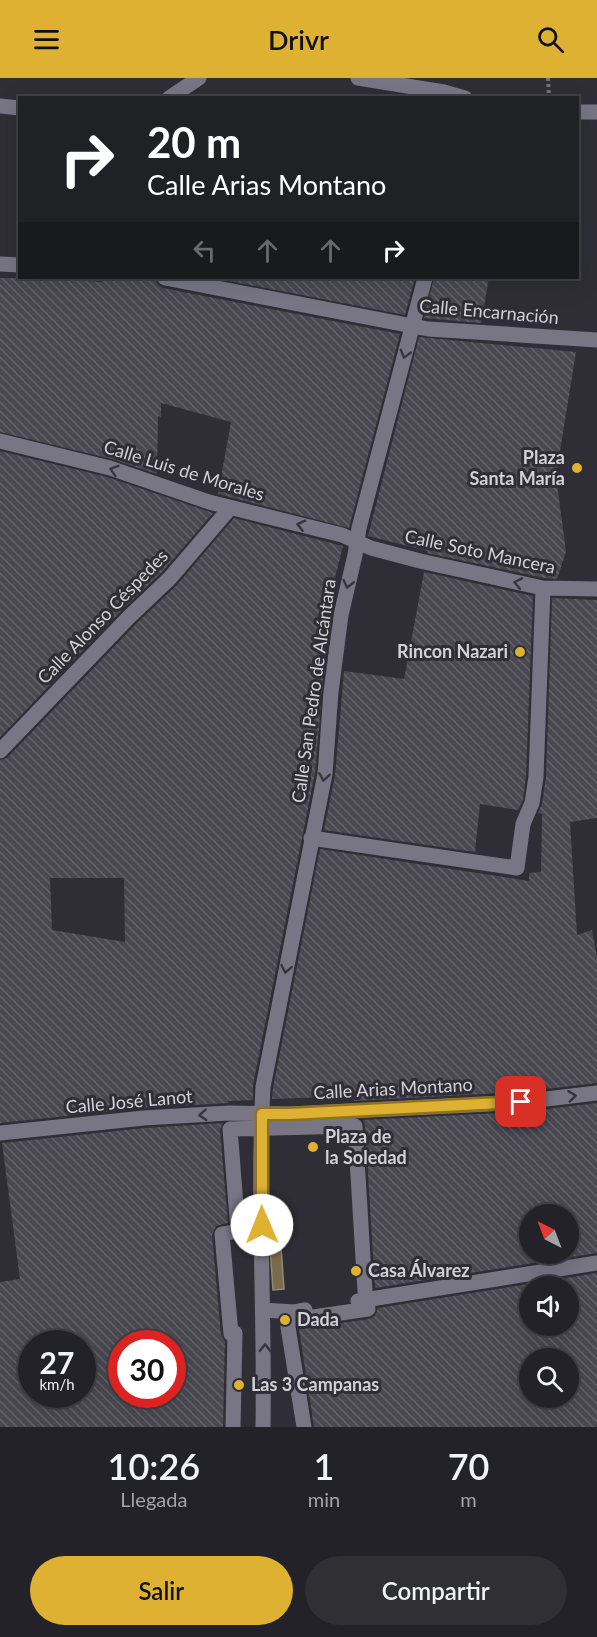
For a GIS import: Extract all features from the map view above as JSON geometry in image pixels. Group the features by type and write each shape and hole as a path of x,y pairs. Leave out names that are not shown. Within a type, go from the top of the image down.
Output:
{"street":[{"path":"172,96 200,78"},
{"path":"358,78 444,95"},
{"path":"0,106 18,108"},
{"path":"579,112 597,112"},
{"path":"0,264 18,265"},
{"name":"Calle Encarnación","path":"170,279 428,329 597,340"},
{"name":"Calle San Pedro de Alcántara","path":"261,1121 263,1087 325,774 331,692 341,615 386,421 425,279"},
{"name":"Calle Luis de Morales","path":"0,441 110,468 230,507 342,535 357,542"},
{"name":"Calle Alonso Céspedes","path":"0,751 129,617 170,578 230,507"},
{"name":"Calle Soto Mancera","path":"357,542 420,561 543,588 597,589"},
{"path":"311,838 517,868 523,824 532,803 536,777 543,588"},
{"name":"Calle Arias Montano","path":"261,1121 521,1102 597,1093"},
{"name":"Calle José Lanot","path":"0,1133 144,1118 229,1113 261,1121"},
{"path":"261,1121 265,1337 263,1427"},
{"path":"233,1427 235,1333 231,1334 222,1234 238,1231 230,1129 261,1121 355,1126 368,1309 293,1320 288,1327 304,1427"},
{"path":"263,1310 294,1312 597,1263"}],"path":[{"path":"548,78 549,96"}],"shaded area":[{"path":"269,1233 280,1233 284,1289 273,1290"}],"building":[{"path":"0,278 102,282 102,279 155,279 158,285 163,288 400,334 349,528 218,494 231,422 161,403 161,417 158,416 157,474 112,459 0,432"},
{"path":"219,279 415,279 405,315"},
{"path":"434,279 489,279 481,323 424,318"},
{"path":"419,337 576,352 556,476 566,552 557,579 427,553 428,551 368,536"},
{"path":"0,451 107,477 213,513 163,571 122,610 0,737"},
{"path":"234,518 343,546 327,609 320,667 324,668 315,773 253,1085 253,1100 143,1108 0,1123 0,760 7,758 136,624 177,585","holes":["50,878 124,878 125,942 52,930"]},
{"path":"424,572 533,596 526,776 523,800 518,810 480,804 475,852 324,830 335,775 344,671 404,679"},
{"path":"552,598 597,600 597,818 570,822 577,935 592,930 597,957 597,1083 520,1092 354,1101 353,1096 272,1099 320,849 529,881 529,873 541,872 542,814 538,813 542,804 546,777"},
{"path":"597,1103 597,1253 579,1256 579,1204 519,1204 519,1264 527,1264 375,1288 363,1120 522,1112"},
{"path":"223,1123 220,1130 228,1223 216,1226 212,1235 221,1335 225,1341 223,1427 0,1427 0,1282 20,1279 2,1143 145,1128"},
{"path":"597,1273 597,1427 314,1427 299,1329 369,1319 375,1316 378,1308 519,1285 519,1336 579,1336 578,1276"}],"place":[{"name":"Plaza Santa María","path":"577,468"},
{"name":"Rincon Nazari","path":"520,652"},
{"name":"Plaza de la Soledad","path":"313,1147"},
{"name":"Casa Álvarez","path":"356,1271"},
{"name":"Dada","path":"285,1320"},
{"name":"Las 3 Campanas","path":"239,1385"}],"route":[{"path":"262,1225 262,1114 521,1102"}]}
